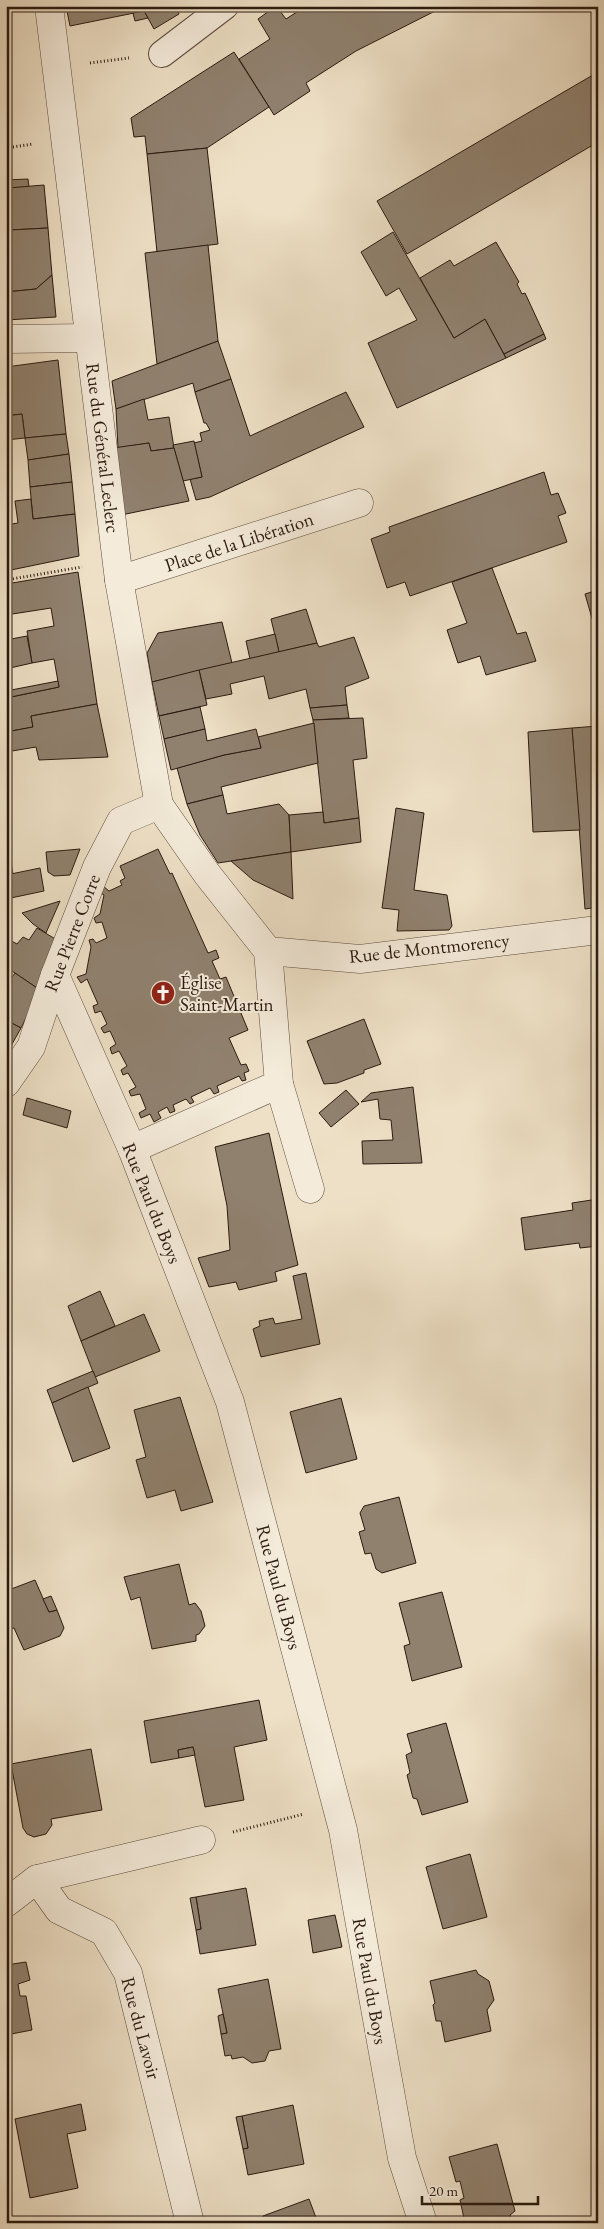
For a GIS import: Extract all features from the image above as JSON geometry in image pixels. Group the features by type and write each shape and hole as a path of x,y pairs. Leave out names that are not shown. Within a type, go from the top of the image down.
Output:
{"street":[{"name":"Rue du Général Leclerc","path":"49,6 118,571 159,805 207,874 268,951"},
{"path":"162,54 225,6"},
{"path":"6,339 89,338"},
{"name":"Place de la Libération","path":"118,571 359,503"},
{"name":"Rue Pierre Corre","path":"6,1083 30,1047 55,975 97,867 121,820 159,805"},
{"name":"Rue de Montmorency","path":"268,951 360,959 598,930"},
{"path":"268,951 279,1084 310,1189"},
{"name":"Rue Paul du Boys","path":"55,975 132,1149 230,1402 343,1830 402,2158 423,2223"},
{"path":"132,1149 279,1084"},
{"path":"6,1903 37,1879 201,1840"},
{"name":"Rue du Lavoir","path":"37,1879 59,1910 104,1932 128,1972 190,2223"}],"path":[{"path":"56,67 162,54"},
{"path":"6,580 118,571"},
{"path":"201,1840 337,1807"}],"building":[{"path":"66,6 176,6 179,14 154,29 144,11 70,26"},
{"path":"276,6 286,19 306,6 445,6 356,51 306,83 310,91 274,115 239,59 270,39 258,19"},
{"path":"144,11 148,18 135,21 133,13"},
{"path":"234,52 269,107 207,148 147,154 145,136 134,137 131,118"},
{"path":"598,72 598,142 407,254 377,201"},
{"path":"207,148 218,244 157,252 147,154"},
{"path":"28,179 29,187 8,188 8,183 6,183 6,180"},
{"path":"6,183 8,183 8,188 44,185 48,228 10,230 9,223 6,223"},
{"path":"6,223 9,223 10,230 48,228 52,275 36,289 6,292"},
{"path":"393,232 454,338 485,319 506,358 397,408 368,343 417,320 399,288 386,296 361,252"},
{"path":"496,242 519,282 517,284 522,294 525,293 544,334 504,354 485,319 454,338 420,278 450,260 454,266"},
{"path":"208,245 218,341 157,364 145,253"},
{"path":"52,275 56,317 6,320 6,292 36,289"},
{"path":"544,334 546,339 506,358 504,354"},
{"path":"218,341 231,379 195,392 193,383 116,409 112,381"},
{"path":"58,360 66,434 25,438 22,414 6,416 6,367"},
{"path":"231,379 250,436 346,392 364,427 210,497 196,500 190,479 202,477 194,443 202,441 200,433 210,430 206,423 204,423 195,392"},
{"path":"144,399 148,420 169,417 174,448 151,451 149,443 118,448 116,409"},
{"path":"22,414 25,438 6,440 6,416"},
{"path":"66,434 69,454 28,460 25,438"},
{"path":"194,441 202,477 183,481 173,445"},
{"path":"149,443 151,451 174,448 189,501 121,515 113,448"},
{"path":"69,454 72,482 30,487 28,460"},
{"path":"544,472 551,495 558,493 566,513 558,516 567,542 410,596 405,582 387,588 371,539 390,532 389,527"},
{"path":"72,482 75,514 33,519 30,487"},
{"path":"31,499 33,519 75,514 79,556 6,571 6,525 18,523 15,501"},
{"path":"492,568 517,634 526,632 536,661 486,675 480,656 458,663 447,630 467,623 452,582"},
{"path":"78,572 97,704 31,716 33,727 6,732 6,698 59,687 54,659 32,663 27,631 54,626 51,608 6,615 6,584"},
{"path":"598,590 598,639 585,594"},
{"path":"306,609 317,643 279,652 271,619"},
{"path":"222,622 232,663 152,682 147,653 158,633"},
{"path":"275,634 279,652 250,659 246,641"},
{"path":"27,636 32,663 10,668 6,640"},
{"path":"354,637 369,678 345,687 347,705 310,708 306,689 269,699 264,676 230,684 232,694 206,699 199,670 317,643 319,647"},
{"path":"199,670 207,705 159,716 152,682"},
{"path":"58,681 59,687 6,698 6,691"},
{"path":"97,704 108,757 39,760 36,747 6,752 6,732 33,727 31,716"},
{"path":"347,705 349,718 313,720 310,708"},
{"path":"200,707 205,729 164,739 159,716"},
{"path":"363,718 367,758 353,760 359,818 324,823 313,720"},
{"path":"314,723 318,763 221,787 223,795 187,804 177,768 224,755 261,748 258,737"},
{"path":"598,726 598,907 585,909 572,728"},
{"path":"572,728 580,830 533,832 528,732"},
{"path":"205,729 207,741 256,729 261,748 224,755 171,770 164,739"},
{"path":"223,795 227,814 279,804 289,815 291,852 218,863 200,835 187,804"},
{"path":"396,808 424,813 414,890 447,895 452,926 449,930 397,931 399,910 382,908"},
{"path":"323,812 324,823 359,818 361,842 291,852 289,815"},
{"path":"6,834 13,874 6,875"},
{"path":"80,849 70,875 54,876 48,872 46,852"},
{"name":"Église Saint-Martin","path":"158,849 170,874 172,873 208,953 216,950 219,958 212,961 220,979 226,977 248,1030 229,1038 241,1065 246,1064 249,1071 244,1073 246,1080 242,1081 239,1076 217,1086 219,1092 214,1094 210,1088 191,1097 194,1102 190,1104 186,1099 173,1105 175,1111 170,1113 167,1107 158,1112 161,1118 154,1122 150,1114 141,1118 139,1113 146,1109 140,1094 131,1096 129,1091 136,1087 128,1073 123,1075 121,1070 127,1066 119,1051 112,1054 110,1048 116,1044 110,1031 104,1033 101,1028 107,1024 101,1011 95,1013 93,1006 98,1004 87,979 81,983 77,977 86,974 91,947 89,940 93,939 96,943 107,938 102,922 96,923 94,918 100,914 104,895 99,892 103,886 109,891 122,885 120,881 125,878 120,866"},
{"path":"291,852 293,899 253,880 231,861"},
{"path":"40,868 44,891 6,899 6,875"},
{"path":"60,901 46,933 22,913"},
{"path":"37,928 57,940 40,990 6,967 6,938 17,944 23,937 29,940"},
{"path":"15,973 40,990 21,1028 6,1020 6,978 10,980"},
{"path":"364,1019 381,1064 364,1070 364,1073 337,1083 324,1084 307,1041"},
{"path":"6,1020 21,1028 6,1055"},
{"path":"413,1087 422,1163 363,1164 362,1141 393,1140 391,1120 380,1119 378,1099 361,1102 371,1093"},
{"path":"346,1090 359,1104 331,1127 319,1113"},
{"path":"27,1098 71,1111 67,1128 23,1115"},
{"path":"269,1133 298,1265 275,1272 277,1281 239,1290 236,1282 209,1287 198,1258 230,1250 227,1206 215,1147"},
{"path":"598,1199 598,1246 580,1248 579,1243 525,1250 521,1218 573,1210 572,1203"},
{"path":"306,1273 320,1344 261,1357 253,1329 260,1326 259,1321 273,1318 275,1324 302,1319 293,1276"},
{"path":"100,1291 115,1326 81,1341 68,1306"},
{"path":"144,1314 160,1351 95,1377 81,1341"},
{"path":"93,1371 98,1383 52,1403 47,1390"},
{"path":"88,1387 110,1448 73,1462 52,1403"},
{"path":"180,1397 213,1502 181,1511 175,1490 147,1498 136,1460 146,1457 134,1410"},
{"path":"341,1398 357,1459 306,1473 290,1412"},
{"path":"399,1497 416,1563 382,1573 376,1569 371,1553 365,1554 359,1532 365,1530 360,1513 364,1506"},
{"path":"179,1564 189,1605 195,1603 201,1611 205,1626 196,1635 196,1641 152,1649 140,1597 131,1600 124,1577"},
{"path":"35,1580 49,1612 57,1610 64,1628 60,1636 24,1650 14,1628 8,1629 6,1626 6,1591"},
{"path":"442,1592 462,1667 412,1681 404,1646 410,1644 399,1603"},
{"path":"51,1596 57,1610 49,1612 43,1599"},
{"path":"259,1700 267,1740 234,1747 244,1800 205,1807 193,1747 178,1750 179,1758 151,1763 144,1721"},
{"path":"446,1723 468,1802 422,1815 417,1799 413,1798 407,1775 410,1773 406,1755 412,1752 407,1734"},
{"path":"193,1747 195,1755 179,1758 178,1750"},
{"path":"91,1749 102,1810 51,1819 52,1825 46,1834 34,1837 27,1834 23,1828 11,1764"},
{"path":"470,1854 487,1917 443,1929 426,1867"},
{"path":"246,1888 256,1945 200,1954 196,1930 201,1929 196,1897"},
{"path":"196,1897 201,1929 196,1930 190,1898"},
{"path":"335,1915 342,1947 313,1953 308,1920"},
{"path":"26,1962 30,1980 18,1984 20,1996 26,1996 32,2030 6,2035 6,1965"},
{"path":"476,1970 478,1974 489,1981 494,2000 487,2010 491,2031 445,2042 441,2021 436,2021 433,2005 435,2003 430,1981"},
{"path":"268,1979 281,2049 269,2051 265,2061 252,2063 243,2057 232,2059 231,2055 225,2056 221,2034 227,2033 218,1989"},
{"path":"223,2014 227,2033 221,2034 218,2016"},
{"path":"81,2104 86,2130 67,2134 78,2188 30,2198 15,2119"},
{"path":"293,2105 304,2164 248,2175 243,2149 248,2148 242,2116"},
{"path":"242,2116 248,2148 243,2149 236,2117"},
{"path":"497,2144 515,2211 510,2215 513,2223 465,2223 460,2200 464,2198 460,2181 456,2182 449,2157"},
{"path":"309,2199 318,2223 259,2223 263,2216"},
{"path":"102,2218 103,2223 75,2223"}],"place":[{"name":"Église Saint-Martin","path":"163,993"}]}
